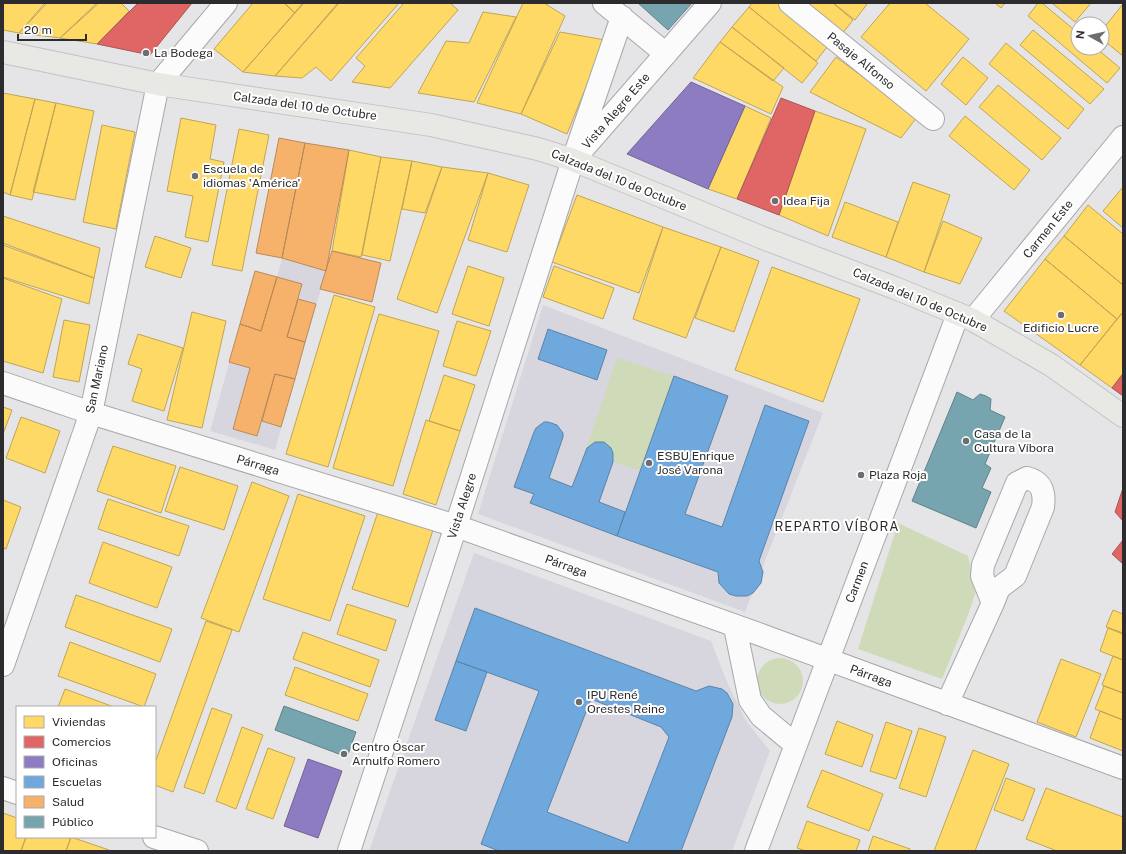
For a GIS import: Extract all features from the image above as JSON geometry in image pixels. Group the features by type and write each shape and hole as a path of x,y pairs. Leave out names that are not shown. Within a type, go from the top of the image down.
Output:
{"main road":[{"name":"Calzada del 10 de Octubre","path":"3,52 158,84 431,125 538,148 573,160 763,238 966,317 1051,365 1123,416"}],"street":[{"path":"158,84 226,3"},
{"path":"604,3 666,54"},
{"name":"Vista Alegre Este","path":"573,160 710,3"},
{"name":"Pasaje Alfonso","path":"790,3 933,119"},
{"name":"Vista Alegre Este","path":"573,160 622,17"},
{"name":"San Mariano","path":"3,665 91,413 158,84"},
{"name":"Carmen Este","path":"966,317 1123,137"},
{"name":"Vista Alegre","path":"349,851 456,526 573,160"},
{"name":"Carmen","path":"756,851 828,660 966,317"},
{"name":"Párraga","path":"3,383 91,413 456,526 1123,768"},
{"path":"947,704 993,603 999,588 1015,576 1043,507 1045,496 1042,486 1035,480 1027,478 1017,483 983,565 982,576 993,603"},
{"path":"735,627 750,700 761,716 796,745"},
{"path":"3,788 16,793"},
{"path":"156,838 197,851"}],"shaded area":[{"path":"282,258 326,271 275,450 210,431 255,271 277,277"},
{"name":"ESBU Enrique José Varona","path":"543,305 823,413 745,612 478,514"},
{"name":"IPU René Orestes Reine","path":"474,553 711,641 727,682 746,721 770,751 732,851 369,851"}],"green space":[{"path":"617,358 674,376 640,471 585,452"},
{"path":"898,523 968,556 976,591 942,679 858,649"},
{"path":"780,658 793,662 799,668 803,681 799,694 793,700 780,704 767,700 761,694 757,681 761,668 767,662"}],"building: Viviendas":[{"path":"3,3 45,3 19,33 3,30"},
{"path":"47,3 97,3 60,38 19,33"},
{"path":"99,3 121,3 129,11 97,44 60,38"},
{"path":"253,3 284,3 295,13 243,72 214,49"},
{"path":"284,3 304,3 295,13"},
{"path":"303,3 338,3 275,76 243,72"},
{"path":"339,3 399,3 331,81 316,67 302,78 275,76"},
{"path":"404,3 450,3 458,10 390,88 352,82 365,66 356,58"},
{"path":"523,3 544,3 565,16 521,114 477,103"},
{"path":"752,3 783,3 831,42 816,61 749,7"},
{"path":"795,3 833,3 853,20 839,38"},
{"path":"833,3 868,3 855,20"},
{"path":"890,3 925,3 969,39 926,91 861,37"},
{"path":"995,3 1005,3 1001,8"},
{"path":"1038,3 1042,3 1070,26 1070,52 1028,16"},
{"path":"1052,3 1091,3 1080,16 1070,16 1070,18"},
{"path":"1123,4 1123,56 1110,45 1110,20"},
{"path":"749,7 818,63 802,83 732,27"},
{"path":"483,12 516,17 474,102 418,93 446,41 469,43"},
{"path":"732,27 784,68 773,81 720,42"},
{"path":"1033,30 1104,89 1090,104 1020,45"},
{"path":"560,32 605,40 567,134 521,114"},
{"path":"720,42 783,87 771,114 693,78"},
{"path":"1006,43 1084,109 1068,129 989,64"},
{"path":"1075,56 1106,56 1120,68 1107,83"},
{"path":"836,57 917,117 901,138 810,92"},
{"path":"963,57 988,78 966,105 941,84"},
{"path":"998,85 1061,138 1042,160 979,107"},
{"path":"3,93 35,99 10,195 3,192"},
{"path":"35,99 56,103 32,200 10,195"},
{"path":"56,103 94,111 75,200 33,192"},
{"path":"745,106 771,118 737,199 708,189"},
{"path":"815,111 866,129 828,236 779,215"},
{"path":"965,116 1030,170 1014,190 949,136"},
{"name":"Escuela de idiomas 'América'","path":"181,118 216,125 210,159 224,162 208,242 185,237 193,196 167,191"},
{"path":"102,125 135,132 116,229 83,222"},
{"path":"239,129 269,135 242,271 212,265"},
{"path":"349,150 381,157 361,257 332,251"},
{"path":"381,157 412,161 390,261 362,255"},
{"path":"412,161 442,167 425,213 402,209"},
{"path":"442,167 488,173 437,313 397,299"},
{"path":"488,173 529,185 507,252 468,240"},
{"path":"913,182 950,195 924,272 886,257"},
{"path":"1123,187 1123,228 1103,211"},
{"path":"577,195 663,227 639,293 552,262"},
{"path":"845,202 898,222 886,257 832,237"},
{"path":"1088,205 1123,234 1123,285 1064,236"},
{"path":"3,216 100,248 94,278 3,243"},
{"path":"943,221 982,238 960,284 924,272"},
{"path":"663,227 721,247 686,338 633,319"},
{"path":"155,236 191,248 181,278 145,267"},
{"path":"1064,236 1123,285 1123,312 1117,319 1045,259"},
{"path":"3,245 94,278 89,304 3,277"},
{"path":"721,247 759,261 734,332 695,318"},
{"name":"Edificio Lucre","path":"1045,259 1117,319 1080,365 1004,311"},
{"path":"468,266 504,278 489,326 452,314"},
{"path":"554,266 614,288 603,319 543,297"},
{"path":"772,267 860,299 823,402 735,370"},
{"path":"3,278 62,299 43,373 3,361"},
{"path":"334,295 375,307 328,467 286,454"},
{"path":"192,312 226,321 202,428 167,420"},
{"path":"1123,312 1123,373 1112,388 1080,365"},
{"path":"379,314 439,331 393,486 333,468"},
{"path":"64,320 90,325 79,382 53,377"},
{"path":"457,321 491,331 476,376 443,366"},
{"path":"138,334 183,348 164,411 132,401 142,369 128,364"},
{"path":"444,375 475,385 460,431 429,421"},
{"path":"3,407 12,410 3,434"},
{"path":"21,417 60,431 45,473 6,458"},
{"path":"426,420 460,431 436,505 403,494"},
{"path":"113,446 176,466 161,513 97,491"},
{"path":"180,467 238,486 224,530 165,511"},
{"path":"252,482 289,496 239,632 201,618"},
{"path":"298,494 365,516 330,621 263,599"},
{"path":"108,499 189,526 179,556 98,529"},
{"path":"3,500 21,507 6,549 3,548"},
{"path":"379,509 434,527 408,607 352,589"},
{"path":"103,542 172,567 157,608 89,583"},
{"path":"76,595 172,629 160,662 65,627"},
{"path":"347,604 396,620 386,651 337,634"},
{"path":"1113,610 1123,614 1123,633 1106,627"},
{"path":"206,621 232,630 173,792 156,785 156,760"},
{"path":"1108,628 1123,634 1123,660 1100,651"},
{"path":"303,632 379,660 370,687 293,659"},
{"path":"70,642 156,674 144,706 58,676"},
{"path":"1113,656 1123,660 1123,693 1102,685"},
{"path":"1061,659 1101,674 1076,737 1037,722"},
{"path":"295,667 368,694 358,721 285,695"},
{"path":"1104,686 1123,693 1123,720 1095,709"},
{"path":"65,689 111,706 58,706"},
{"path":"212,708 232,715 204,794 184,787"},
{"path":"1100,711 1123,720 1123,751 1090,738"},
{"path":"837,721 873,735 862,767 825,754"},
{"path":"886,722 912,731 896,779 870,771"},
{"path":"242,727 263,735 236,809 216,801"},
{"path":"919,728 946,737 926,797 899,788"},
{"path":"268,748 295,758 273,819 246,809"},
{"path":"973,750 1009,764 975,851 934,851"},
{"path":"822,770 883,794 869,831 807,807"},
{"path":"1006,778 1035,789 1023,821 994,810"},
{"path":"1046,788 1123,817 1123,851 1057,851 1026,839"},
{"path":"3,813 16,818 16,838 26,838 21,851 3,851"},
{"path":"807,821 860,840 856,851 806,851 797,848"},
{"path":"873,836 910,849 910,851 868,851"},
{"path":"26,838 71,838 66,851 21,851"},
{"path":"71,838 109,850 109,851 66,851"}],"building: Comercios":[{"path":"138,3 192,3 150,55 97,44"},
{"path":"781,98 815,111 779,215 737,199"},
{"path":"1123,374 1123,396 1112,388"},
{"path":"1123,488 1123,521 1115,512"},
{"path":"1123,540 1123,564 1112,554"}],"building: Oficinas":[{"path":"691,82 745,106 708,189 627,154"},
{"path":"308,759 342,771 318,838 284,826"}],"building: Escuelas":[{"path":"548,329 607,350 597,380 538,359"},
{"path":"674,376 728,396 685,514 722,527 765,405 809,421 759,561 763,572 761,583 753,593 747,596 736,596 729,594 719,583 718,572 617,536"},
{"path":"544,422 557,425 563,433 549,478 572,487 587,448 595,442 604,442 611,448 613,453 613,462 599,502 625,512 617,536 530,503 534,494 514,487 534,432 536,428"},
{"path":"475,608 696,691 709,686 722,689 727,693 733,704 732,717 681,851 499,851 481,844 539,691 456,661","holes":["591,699 661,727 669,737 628,843 547,812"]},
{"path":"456,661 487,672 466,731 435,720"}],"building: Salud":[{"path":"279,138 305,143 282,258 256,253"},
{"path":"305,143 349,150 326,271 282,258"},
{"path":"332,251 381,263 372,302 320,289"},
{"path":"255,271 277,277 261,331 240,324"},
{"path":"277,277 302,284 287,337 305,342 295,379 275,374 257,436 233,429 250,368 229,362 240,324 261,331"},
{"path":"298,299 316,304 305,342 287,337"},
{"path":"275,374 295,379 281,427 262,421"}],"building: Público":[{"path":"638,3 692,3 668,30"},
{"name":"Casa de la Cultura Víbora","path":"957,392 973,400 980,394 986,396 991,399 990,410 1005,417 985,464 991,468 982,488 991,492 976,528 912,501"},
{"path":"284,706 356,732 347,757 275,730"}],"place":[{"name":"La Bodega","path":"146,53"},
{"name":"Escuela de idiomas 'América'","path":"195,176"},
{"name":"Idea Fija","path":"775,201"},
{"name":"Edificio Lucre","path":"1061,315"},
{"name":"Casa de la Cultura Víbora","path":"966,441"},
{"name":"ESBU Enrique José Varona","path":"649,463"},
{"name":"Plaza Roja","path":"861,475"},
{"name":"IPU René Orestes Reine","path":"579,702"},
{"name":"Centro Óscar Arnulfo Romero","path":"344,754"}],"district":[{"name":"REPARTO VÍBORA","path":"837,526"}]}
